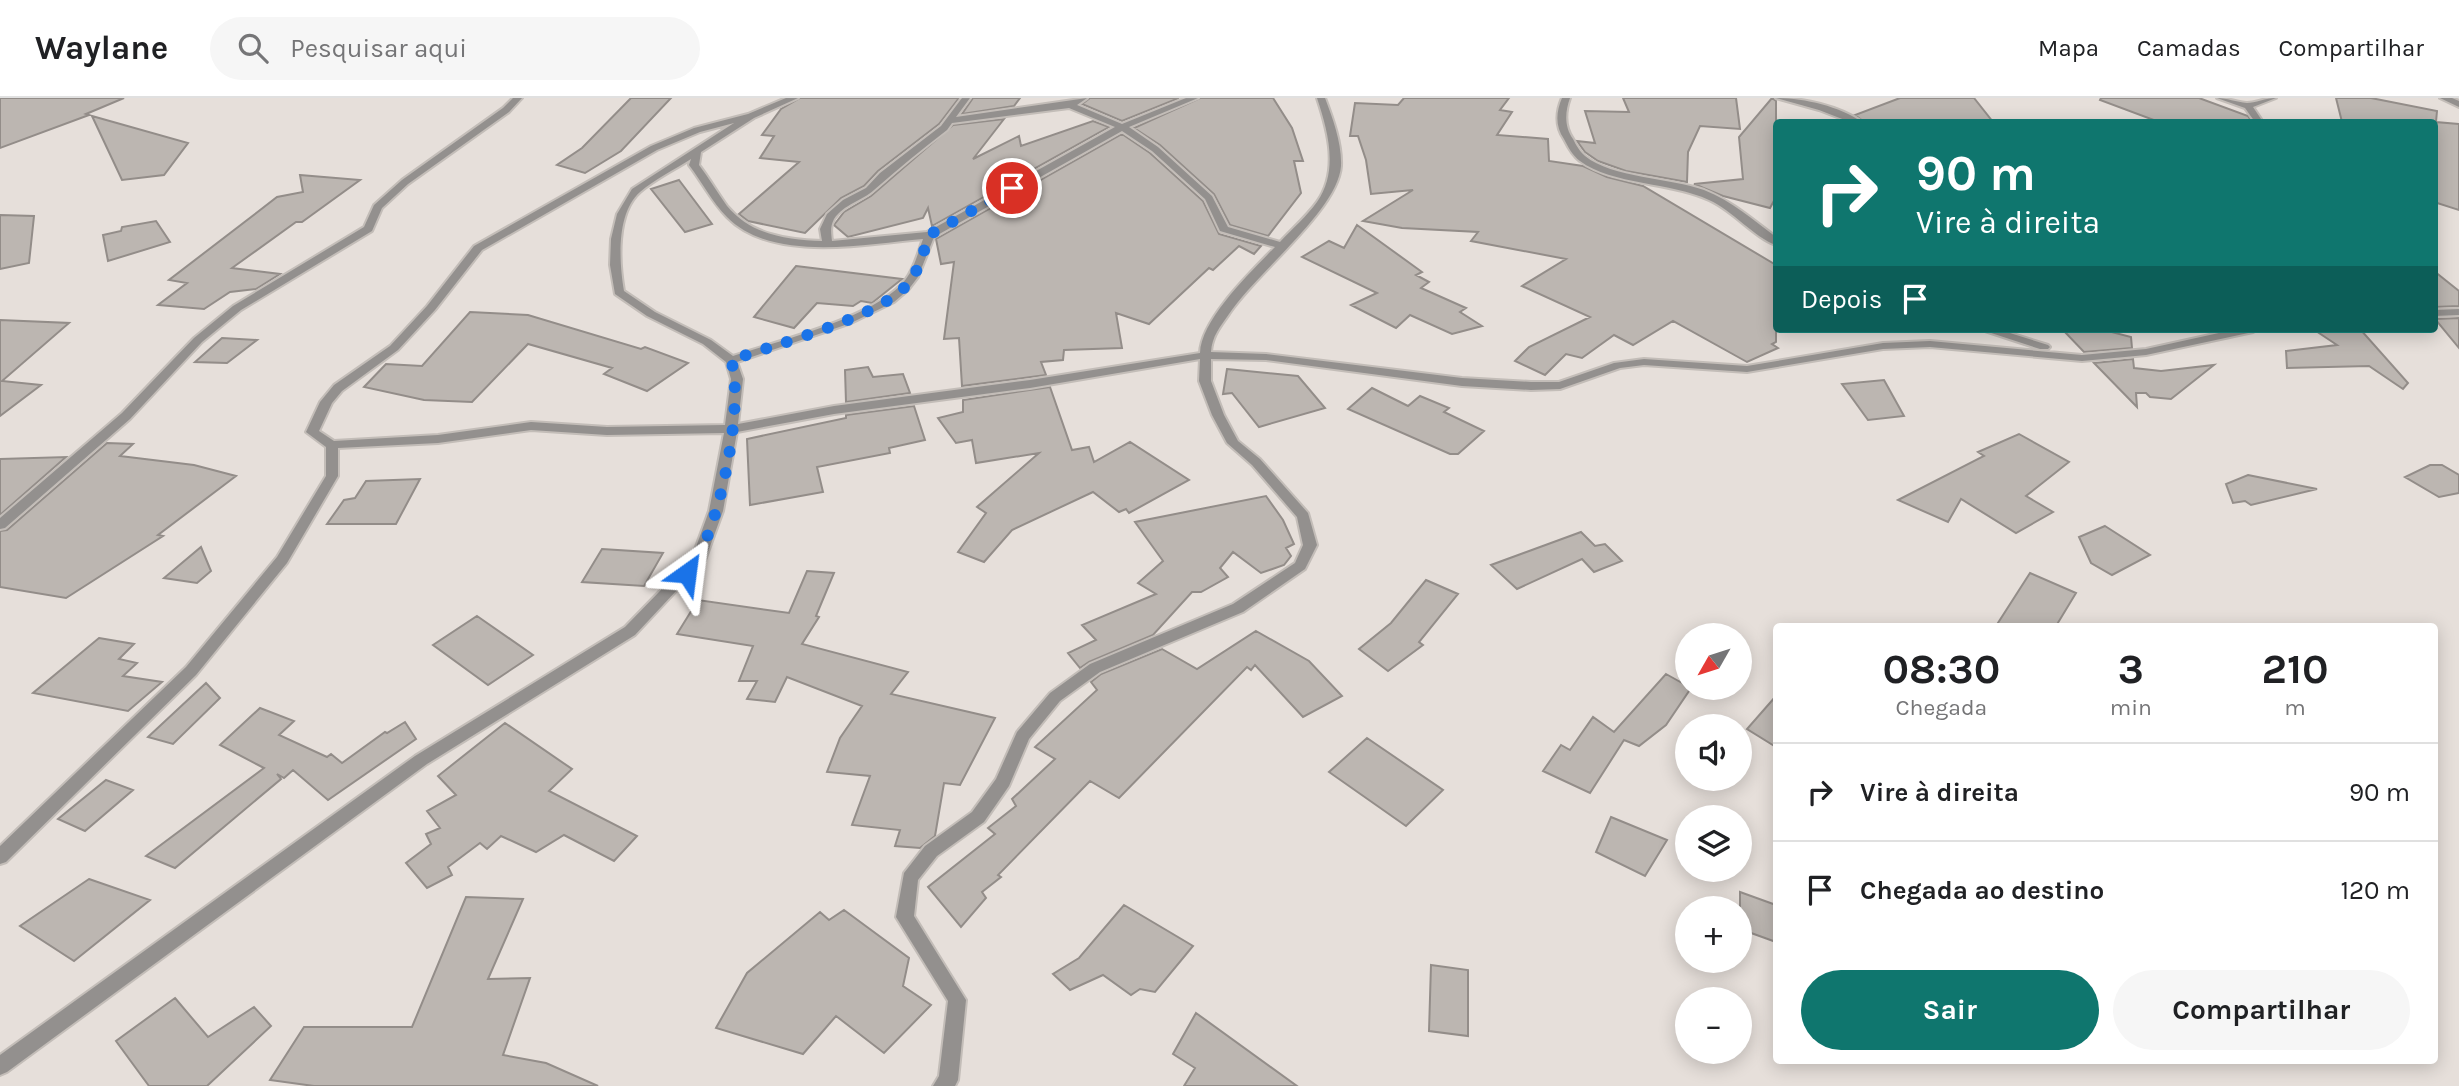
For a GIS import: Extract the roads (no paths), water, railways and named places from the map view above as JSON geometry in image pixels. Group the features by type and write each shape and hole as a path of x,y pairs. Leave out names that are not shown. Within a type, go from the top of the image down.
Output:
{"street":[{"path":"0,525 90,444 126,416 198,340 227,316 368,229 378,207 405,182 506,110 518,98"},
{"path":"794,98 751,116 697,130 654,148 478,248 394,348 338,388 326,402 312,432 332,445 438,439 531,426 607,431 731,429 834,410 1030,384 1206,355 1266,357 1462,382 1531,386 1560,385 1618,366 1644,362 1747,369 1883,346 1930,344 2082,358 2146,352 2234,333"},
{"path":"828,244 825,229 831,216 846,202 869,190 883,175 944,128 966,98"},
{"path":"950,121 1070,105 1083,98"},
{"path":"697,151 694,165 729,214 745,228 783,242 828,244 929,235 1122,127 1194,98"},
{"path":"943,1086 948,1080 957,1000 905,917 911,878 931,851 978,817 1003,782 1022,736 1055,697 1094,668 1238,608 1300,566 1310,544 1303,516 1256,462 1233,443 1223,424 1205,381 1206,340 1234,297 1323,202 1336,167 1330,124 1321,98"},
{"path":"1566,98 1561,109 1564,134 1582,159 1632,177 1678,186 1714,198 1773,240"},
{"path":"1780,98 1822,108 1850,119"},
{"path":"2221,98 2248,106 2272,98"},
{"path":"2444,98 2459,104"},
{"path":"1070,105 1122,127 1186,174 1209,198 1224,229 1280,245"},
{"path":"2248,106 2257,119"},
{"path":"0,1066 421,760 630,631 698,560 716,511 737,379 731,360 707,342 651,314 619,292 615,275 616,238 622,208 635,191 751,116"},
{"path":"731,360 873,310 905,288 918,268 929,235"},
{"path":"2438,313 2459,312"},
{"path":"1998,333 2082,358"},
{"path":"0,856 191,670 282,560 332,476 332,445"}]}
